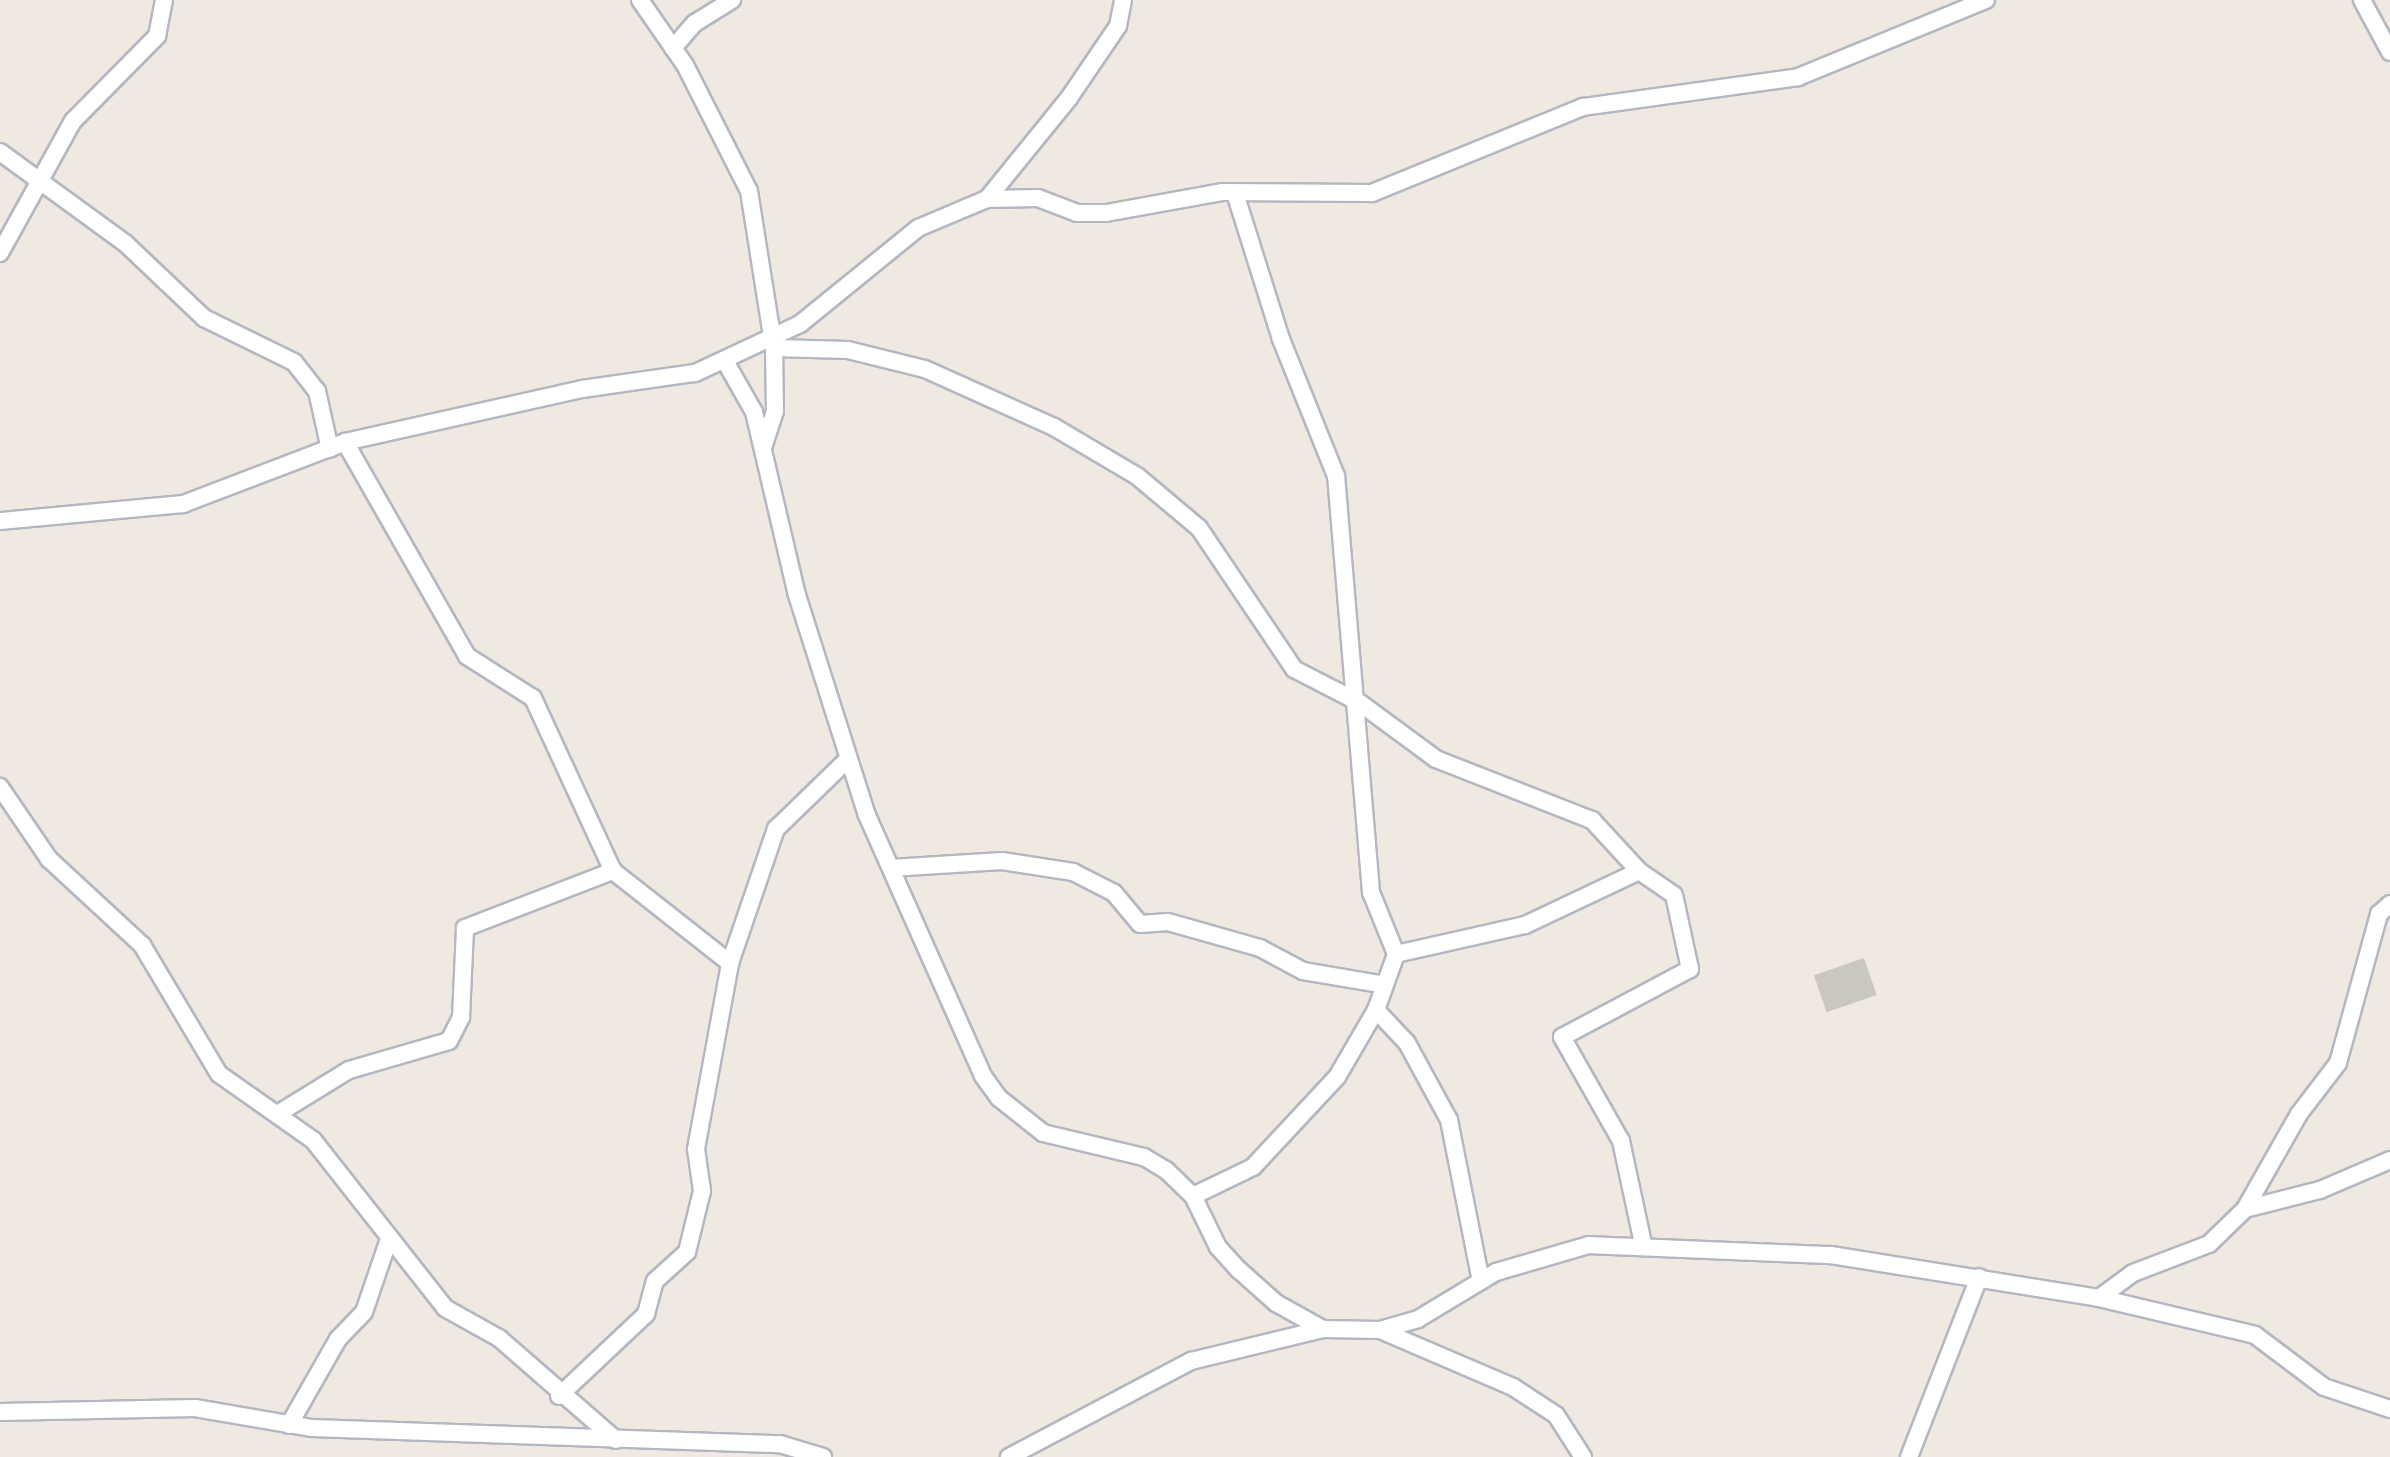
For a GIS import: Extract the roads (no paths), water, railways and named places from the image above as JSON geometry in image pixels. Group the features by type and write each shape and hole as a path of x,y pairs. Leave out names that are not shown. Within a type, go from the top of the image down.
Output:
{"street":[{"path":"0,253 39,174 73,121 145,53 164,22 164,0"},
{"path":"640,0 673,48 749,191 773,344 775,411 763,450"},
{"path":"673,48 732,0"},
{"path":"987,199 1069,98 1118,26 1123,0"},
{"path":"0,521 183,504 337,446 582,389 669,381 773,344 918,228 987,199 1038,198 1077,213 1106,213 1235,193 1372,193 1583,107 1798,77 1986,0"},
{"path":"2362,0 2390,52"},
{"path":"0,152 39,174 204,318 294,362 317,391 337,446 467,656 517,682 533,698 613,871 730,963"},
{"path":"1193,1196 1263,1157 1337,1077 1376,1010 1396,954 1371,892 1360,703 1336,476 1281,339 1235,193"},
{"path":"773,344 848,350 925,369 1054,427 1137,476 1199,528 1294,669 1360,703 1436,759 1592,820 1639,871 1674,895 1682,910 1690,969 1562,1037 1621,1141 1643,1244"},
{"path":"725,361 754,412 847,760 891,868 999,1098 1043,1133 1144,1157 1193,1196 1218,1247 1239,1270 1276,1303 1323,1329"},
{"path":"559,1396 646,1314 655,1281 687,1252 702,1191 696,1149 730,963 776,829 847,760"},
{"path":"0,787 49,859 142,945 219,1074 279,1113 313,1140 445,1308 499,1338 559,1396 616,1440"},
{"path":"891,868 1002,861 1073,872 1114,893 1140,924 1168,922 1260,948 1303,971 1385,985"},
{"path":"279,1113 349,1070 449,1041 461,1017 465,928 613,871"},
{"path":"1396,954 1525,925 1639,871"},
{"path":"2099,1298 2133,1273 2209,1244 2245,1209 2299,1114 2338,1063 2379,914 2390,904"},
{"path":"1376,1010 1407,1043 1449,1120 1481,1281"},
{"path":"2245,1209 2320,1190 2390,1160"},
{"path":"289,1425 338,1339 364,1312 389,1239"},
{"path":"1009,1457 1191,1361 1323,1329 1380,1330 1418,1319 1481,1281 1589,1245 1643,1244 1831,1255 2099,1298 2255,1335 2324,1387 2390,1409"},
{"path":"1909,1457 1979,1277"},
{"path":"1380,1330 1513,1387 1556,1415 1583,1457"},
{"path":"0,1412 195,1408 289,1425 780,1444 823,1457"}]}
